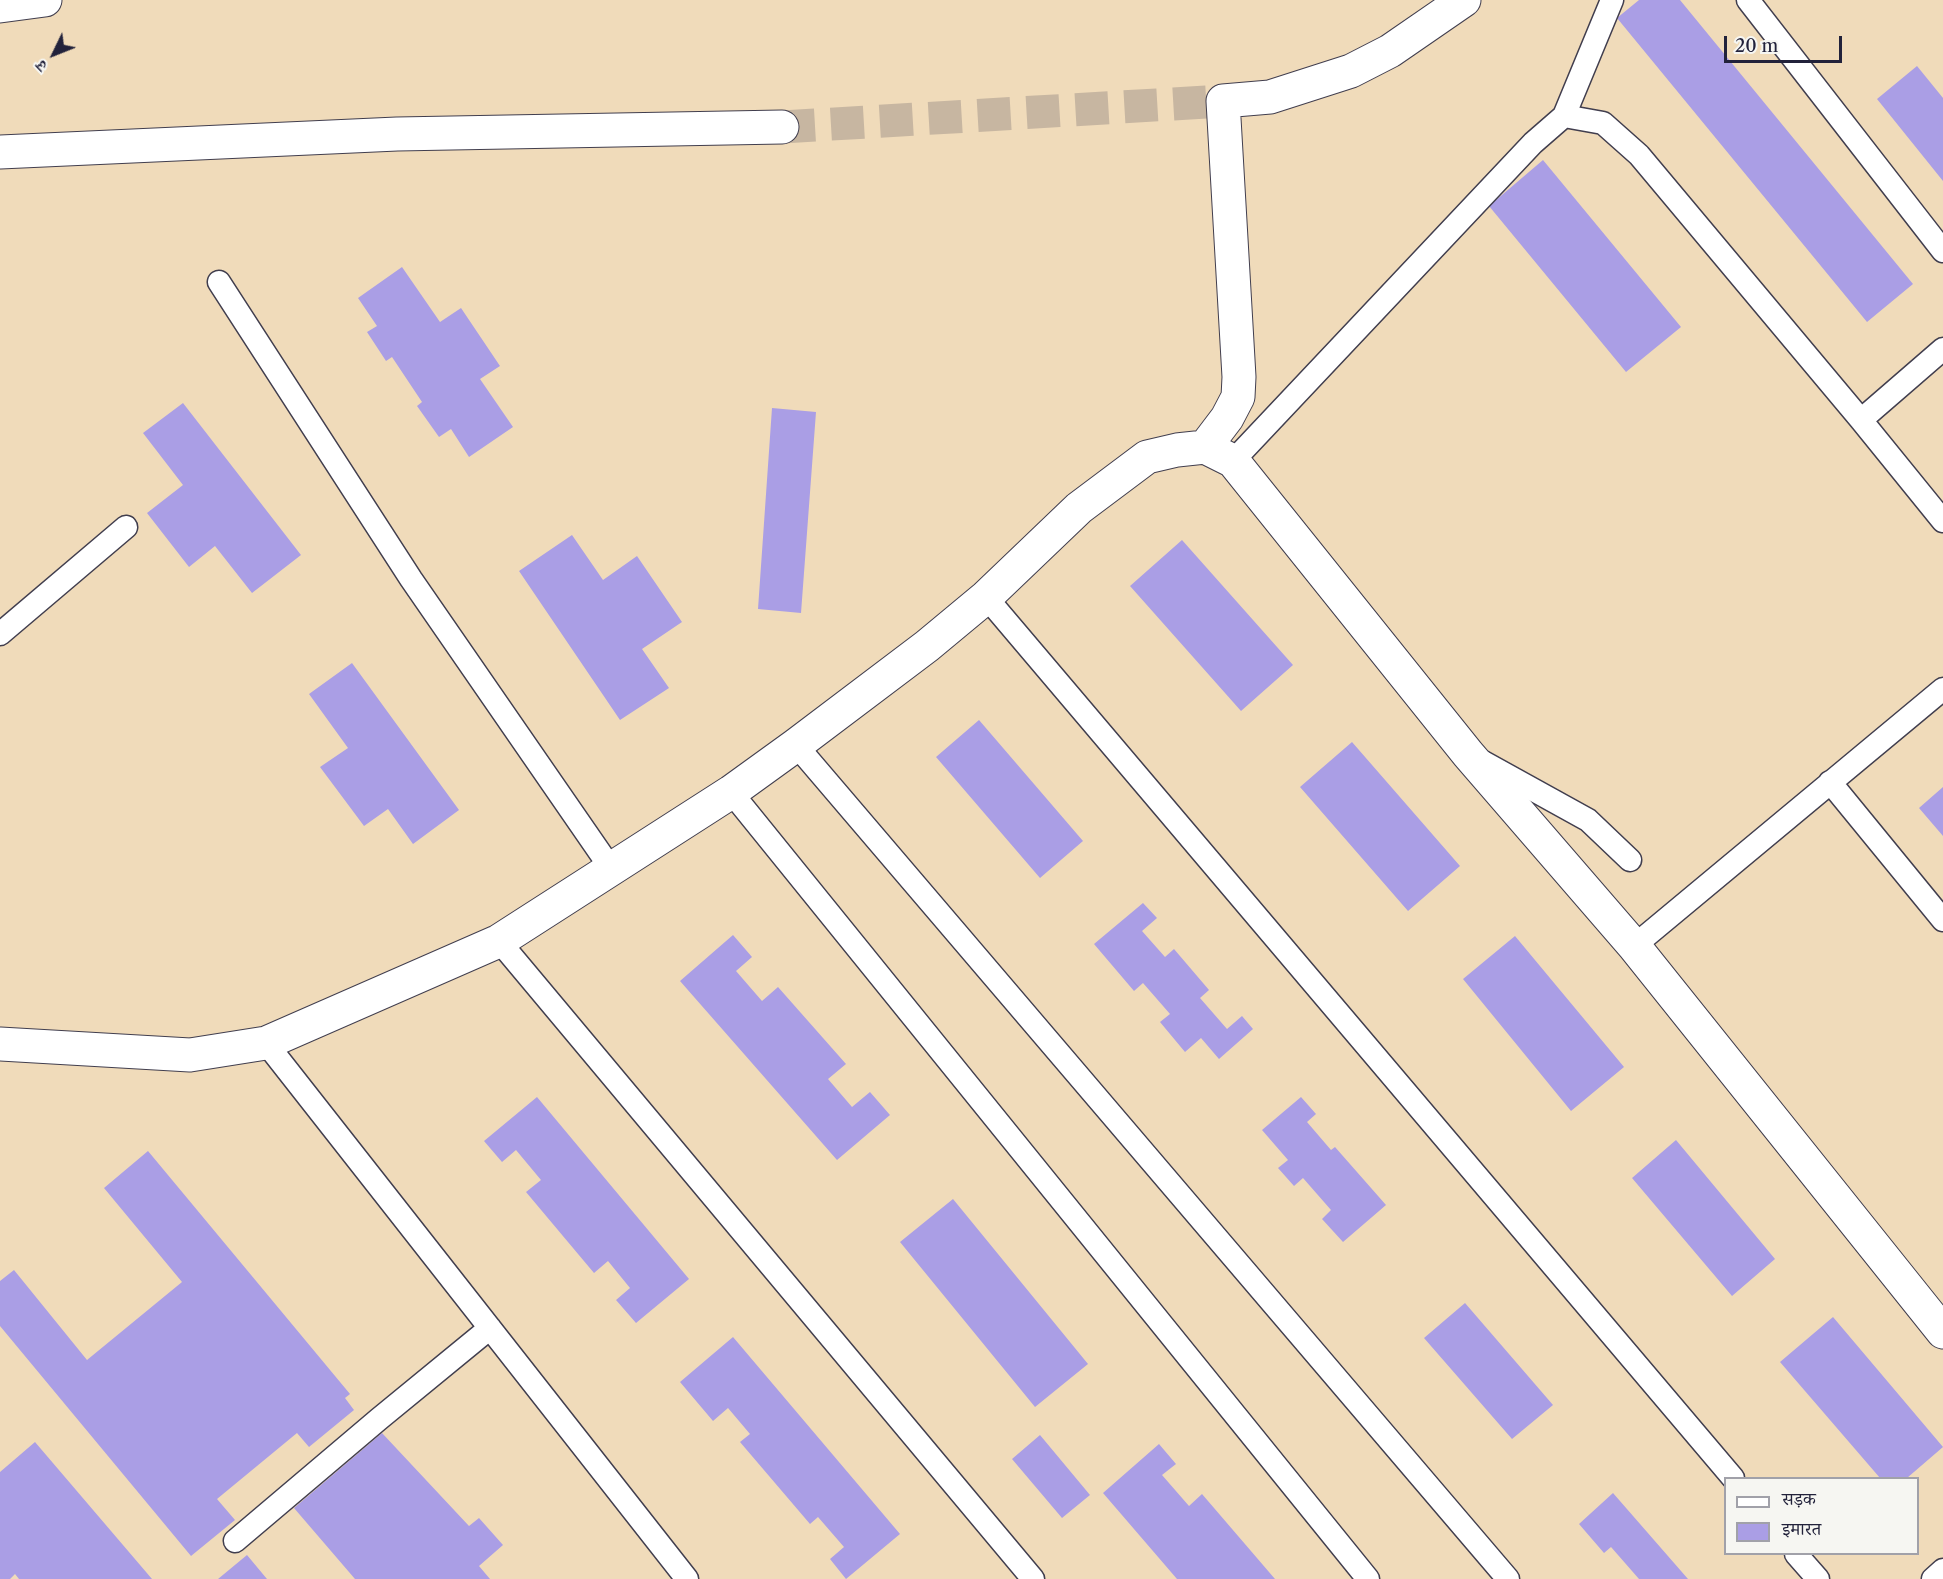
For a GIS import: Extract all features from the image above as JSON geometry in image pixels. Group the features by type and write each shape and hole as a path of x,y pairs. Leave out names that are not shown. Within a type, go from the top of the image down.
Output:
{"street":[{"path":"0,6 45,0"},
{"path":"1219,454 1227,418 1238,397 1239,377 1223,101 1270,97 1351,71 1389,51 1464,0"},
{"path":"0,152 397,134 782,127"},
{"path":"0,1044 190,1055 266,1043 499,942 731,792 796,745 927,646 987,597 1079,508 1147,457 1178,450 1219,454 1468,754 1634,946 1943,1332"}],"lane":[{"path":"1219,454 1533,143 1564,116 1612,0"},
{"path":"1748,0 1943,251"},
{"path":"1564,116 1603,123 1639,155 1862,420 1943,521"},
{"path":"219,282 411,579 612,870"},
{"path":"1862,420 1943,349"},
{"path":"0,634 126,527"},
{"path":"987,597 1731,1477"},
{"path":"1634,946 1943,689"},
{"path":"796,745 1508,1579"},
{"path":"1468,754 1588,820 1630,860"},
{"path":"1830,782 1943,921"},
{"path":"731,792 1368,1579"},
{"path":"499,942 1033,1579"},
{"path":"266,1043 687,1579"},
{"path":"0,1044 0,1050"},
{"path":"235,1540 490,1328"},
{"path":"1797,1555 1818,1579"},
{"path":"1933,1579 1943,1570"}],"building":[{"path":"1639,0 1680,0 1913,284 1867,322 1617,18"},
{"path":"1917,66 1943,98 1943,181 1877,99"},
{"path":"1543,160 1681,327 1626,372 1489,206"},
{"path":"402,267 440,322 461,308 500,366 480,379 513,427 469,457 451,429 439,437 417,406 422,402 392,357 386,361 367,332 377,326 358,298"},
{"path":"183,403 301,555 252,593 215,546 189,567 147,513 183,485 143,433"},
{"path":"772,408 816,412 801,613 758,609"},
{"path":"572,535 603,580 637,556 682,622 642,649 669,688 620,720 519,571"},
{"path":"1182,540 1293,665 1241,711 1130,586"},
{"path":"352,663 459,810 413,844 388,809 364,826 320,767 348,748 309,694"},
{"path":"979,720 1083,841 1040,878 936,757"},
{"path":"1352,742 1460,866 1408,911 1300,787"},
{"path":"1943,787 1943,836 1919,808"},
{"path":"1143,903 1157,918 1142,931 1165,957 1174,949 1209,990 1200,998 1227,1029 1242,1016 1253,1029 1219,1059 1201,1038 1185,1052 1160,1022 1170,1014 1143,983 1134,991 1094,944"},
{"path":"733,935 752,957 736,971 762,1001 778,987 846,1064 828,1079 852,1107 870,1092 890,1115 837,1160 680,981"},
{"path":"1515,936 1624,1067 1571,1111 1463,979"},
{"path":"537,1097 689,1279 636,1323 616,1300 630,1288 608,1261 594,1273 526,1192 541,1180 516,1150 502,1162 484,1141"},
{"path":"1301,1097 1316,1114 1307,1122 1331,1150 1335,1147 1386,1205 1343,1242 1322,1219 1331,1210 1303,1178 1294,1186 1278,1168 1288,1160 1262,1130"},
{"path":"1676,1140 1775,1259 1732,1296 1632,1178"},
{"path":"148,1151 350,1394 345,1398 354,1410 309,1447 297,1433 217,1499 235,1520 191,1556 0,1326 0,1281 14,1270 87,1360 182,1282 104,1188"},
{"path":"953,1199 1088,1364 1035,1407 900,1242"},
{"path":"1465,1303 1553,1405 1512,1439 1424,1338"},
{"path":"1833,1317 1943,1447 1908,1477 1879,1477 1780,1362"},
{"path":"733,1337 900,1534 846,1579 830,1559 844,1547 818,1517 810,1524 740,1442 750,1434 728,1408 713,1421 680,1382"},
{"path":"382,1433 469,1526 479,1518 503,1545 479,1566 490,1579 355,1579 294,1508"},
{"path":"1040,1435 1090,1495 1062,1518 1012,1459"},
{"path":"35,1442 152,1579 19,1579 15,1574 10,1579 0,1579 0,1472"},
{"path":"1159,1444 1176,1464 1162,1475 1189,1506 1202,1494 1275,1579 1177,1579 1103,1493"},
{"path":"1613,1493 1688,1579 1639,1579 1611,1547 1604,1553 1579,1524"},
{"path":"247,1555 267,1579 218,1579"}],"tunnel":[{"path":"782,127 1223,101"}]}
